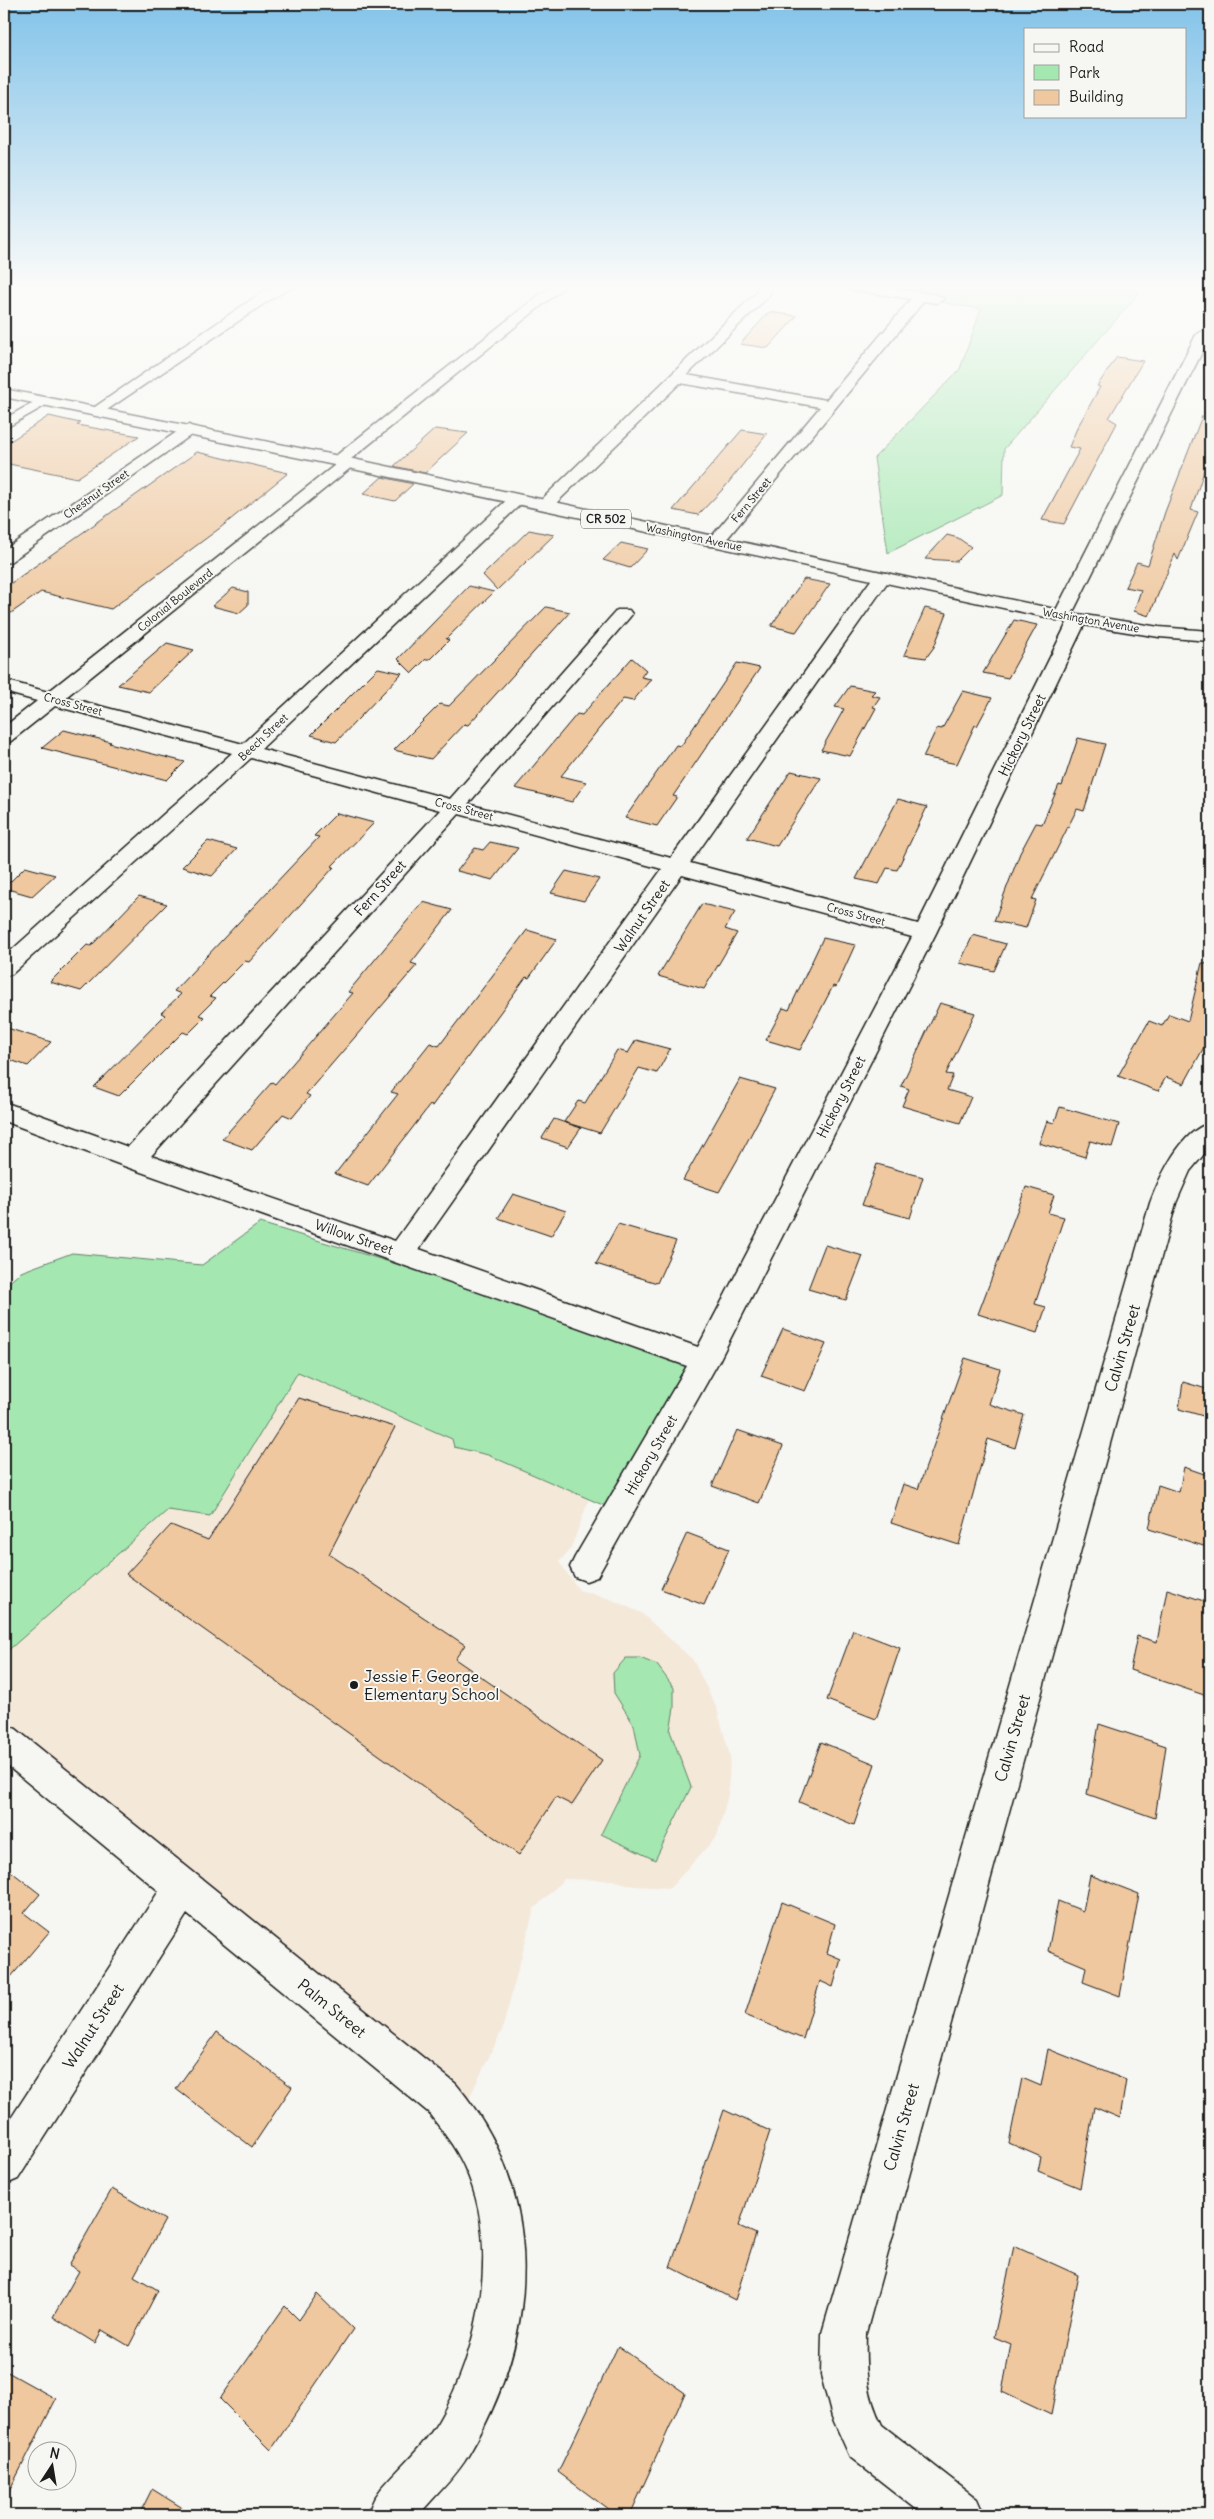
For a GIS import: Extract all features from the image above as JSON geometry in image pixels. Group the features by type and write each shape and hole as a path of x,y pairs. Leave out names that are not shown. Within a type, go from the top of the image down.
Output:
{"street":[{"path":"4,425 40,403"},
{"name":"Washington Avenue","path":"50,403 343,462 1070,618 1159,632 1210,636"},
{"path":"96,412 110,403"},
{"name":"Colonial Boulevard","path":"4,737 416,403"},
{"path":"546,506 652,403"},
{"path":"817,403 831,405"},
{"name":"Fern Street","path":"715,542 833,403"},
{"name":"Hickory Street","path":"586,1567 705,1361 925,933 1171,403"},
{"name":"Chestnut Street","path":"4,558 189,430"},
{"name":"Beech Street","path":"4,969 247,751 517,499"},
{"name":"Walnut Street","path":"401,1254 882,577"},
{"name":"Fern Street","path":"133,1159 454,806 623,614"},
{"name":"Cross Street","path":"4,686 925,933"},
{"name":"Willow Street","path":"4,1111 133,1159 705,1361"},
{"name":"Calvin Street","path":"961,2515 866,2441 854,2417 843,2375 844,2333 1163,1204 1173,1176 1190,1150 1210,1132"},
{"name":"Palm Street","path":"4,1741 442,2098 459,2119 484,2162 499,2213 504,2264 499,2322 483,2381 453,2440 390,2515"},
{"name":"Walnut Street","path":"4,2165 183,1887"}],"shaded area":[{"name":"Jessie F. George Elementary School","path":"260,1223 589,1499 571,1548 559,1562 579,1590 610,1599 641,1613 693,1660 717,1709 730,1756 728,1795 717,1836 670,1888 634,1886 613,1880 564,1879 534,1909 502,2030 459,2119 442,2098 4,1741 4,1287 21,1272 72,1253 202,1265"}],"green space":[{"path":"928,403 1044,403 1004,449 1003,495 888,553 874,458"},
{"path":"260,1223 530,1304 693,1362 628,1516 488,1455 454,1447 452,1439 298,1372 210,1516 168,1510 4,1654 4,1287 21,1272 72,1253 202,1265"},
{"path":"626,1658 640,1658 657,1665 674,1688 674,1708 670,1731 691,1787 655,1860 601,1834 640,1755 634,1725 614,1693 613,1673"}],"building":[{"path":"1091,403 1118,403 1109,418 1117,423 1064,524 1042,520 1080,449 1069,447"},
{"path":"49,416 80,423 77,425 139,436 77,478 4,463 4,445"},
{"path":"1202,416 1210,419 1210,453 1191,510 1198,512 1178,560 1175,554 1149,616 1134,611 1141,590 1125,587 1137,562 1148,565 1165,512"},
{"path":"435,429 468,433 425,473 394,466"},
{"path":"742,430 767,434 725,487 698,515 673,510"},
{"path":"197,452 288,473 220,528 111,609 41,592 4,618 4,588"},
{"path":"382,477 413,484 395,501 363,494"},
{"path":"529,530 554,535 497,590 483,575"},
{"path":"947,535 958,538 971,547 957,561 925,559"},
{"path":"621,543 648,549 630,568 603,560"},
{"path":"804,579 830,584 796,632 771,626"},
{"path":"469,586 494,592 446,639 449,640 430,659 426,659 412,673 398,659"},
{"path":"233,588 248,592 248,605 239,613 212,606"},
{"path":"546,607 570,612 468,725 464,724 431,759 394,750 440,704 449,706"},
{"path":"925,608 947,613 934,647 926,658 904,655"},
{"path":"1014,620 1037,625 1008,678 983,673"},
{"path":"167,643 194,650 149,692 118,685"},
{"path":"632,658 646,670 641,677 651,679 633,701 623,699 561,776 586,782 572,802 515,788 577,714 582,715"},
{"path":"737,663 760,668 673,796 677,797 657,826 625,818 676,745 681,746"},
{"path":"378,668 402,673 336,742 311,735"},
{"path":"850,686 875,691 871,695 880,697 873,707 876,708 850,756 821,750 844,709 835,707"},
{"path":"963,691 992,698 977,726 975,725 957,764 923,757 937,728 942,729"},
{"path":"64,730 185,762 167,780 42,748"},
{"path":"1078,738 1105,744 1084,811 1077,809 1032,899 1036,900 1026,928 994,921 1020,853 1036,823 1042,824 1059,785 1062,786"},
{"path":"791,771 821,778 777,846 747,838"},
{"path":"898,799 927,807 897,870 887,868 879,884 856,879"},
{"path":"337,813 374,823 332,866 334,867 249,962 245,961 210,996 216,998 199,1015 205,1017 188,1034 183,1032 119,1096 94,1087 165,1015 161,1013 181,994 174,991 319,837 314,836"},
{"path":"208,841 237,849 212,876 182,867"},
{"path":"490,842 518,848 493,880 457,871 475,848 483,850"},
{"path":"25,867 55,875 32,896 4,888"},
{"path":"566,871 599,879 584,901 551,893"},
{"path":"139,896 167,904 81,991 50,982 87,945 91,946"},
{"path":"423,902 452,910 411,963 417,965 306,1094 310,1096 292,1118 283,1114 252,1150 222,1139 272,1082 275,1084 353,993 348,992"},
{"path":"702,904 735,912 725,929 737,933 704,989 658,976"},
{"path":"527,930 557,939 529,978 526,977 432,1106 430,1105 368,1186 335,1174 398,1094 391,1092 430,1043 439,1046"},
{"path":"973,935 1006,944 994,971 960,963"},
{"path":"823,938 855,945 836,987 833,986 800,1050 766,1040 783,1008 789,1010"},
{"path":"1202,963 1210,964 1210,1036 1184,1084 1166,1077 1158,1091 1118,1076 1149,1021 1162,1026 1169,1014 1188,1021"},
{"path":"940,1003 975,1013 946,1074 953,1075 947,1090 971,1097 960,1123 902,1106 909,1089 901,1086"},
{"path":"4,1027 51,1042 28,1066 4,1058"},
{"path":"636,1040 670,1049 657,1073 639,1068 600,1133 564,1122 578,1101 585,1103 617,1050 628,1053"},
{"path":"740,1079 775,1089 739,1157 719,1192 683,1180"},
{"path":"1060,1107 1119,1124 1112,1147 1090,1141 1085,1157 1039,1143 1047,1121 1054,1123"},
{"path":"554,1119 581,1128 568,1147 542,1138"},
{"path":"877,1164 923,1177 910,1218 862,1205"},
{"path":"1026,1187 1054,1195 1048,1213 1064,1217 1035,1304 1046,1307 1037,1333 978,1314"},
{"path":"513,1194 566,1211 551,1236 498,1218"},
{"path":"618,1224 676,1241 657,1283 596,1264"},
{"path":"825,1245 863,1256 846,1300 808,1289"},
{"path":"783,1329 826,1344 805,1391 761,1376"},
{"path":"965,1358 1000,1369 989,1404 1024,1415 1015,1448 988,1439 959,1545 891,1523 903,1484 918,1489"},
{"path":"1183,1382 1210,1390 1210,1418 1179,1409"},
{"path":"299,1398 395,1427 329,1554 465,1645 455,1659 602,1760 572,1805 556,1797 519,1855 126,1574 171,1525 208,1540"},
{"path":"737,1430 783,1446 759,1503 712,1486"},
{"path":"1184,1467 1210,1476 1210,1548 1149,1529 1158,1485 1179,1492"},
{"path":"687,1533 729,1549 704,1605 661,1589"},
{"path":"1167,1589 1210,1603 1210,1697 1130,1670 1137,1636 1157,1642"},
{"path":"853,1630 900,1648 876,1719 827,1700"},
{"path":"1099,1724 1166,1746 1155,1818 1087,1794"},
{"path":"821,1742 875,1764 854,1825 799,1802"},
{"path":"4,1866 40,1894 24,1913 49,1932 4,1985"},
{"path":"1090,1875 1139,1894 1120,1996 1083,1982 1086,1967 1048,1951 1058,1901 1083,1911"},
{"path":"782,1902 835,1924 827,1953 841,1959 833,1987 820,1981 803,2039 745,2015"},
{"path":"217,2032 292,2087 252,2147 176,2089"},
{"path":"1048,2049 1126,2080 1120,2118 1094,2107 1080,2188 1038,2171 1041,2157 1009,2143 1022,2078 1041,2086"},
{"path":"724,2110 770,2131 739,2226 756,2234 735,2300 670,2267"},
{"path":"112,2189 165,2220 134,2276 158,2290 129,2346 102,2330 95,2343 53,2317 79,2271 69,2265"},
{"path":"1014,2246 1078,2275 1051,2415 1002,2392 1011,2344 994,2337"},
{"path":"317,2294 353,2329 271,2450 220,2399 285,2306 299,2320"},
{"path":"618,2346 685,2393 630,2515 616,2515 558,2472"},
{"path":"4,2370 56,2399 34,2442 28,2442 28,2454 4,2501"},
{"path":"152,2489 194,2515 139,2515"}],"place":[{"name":"Jessie F. George Elementary School","path":"354,1685"}]}
